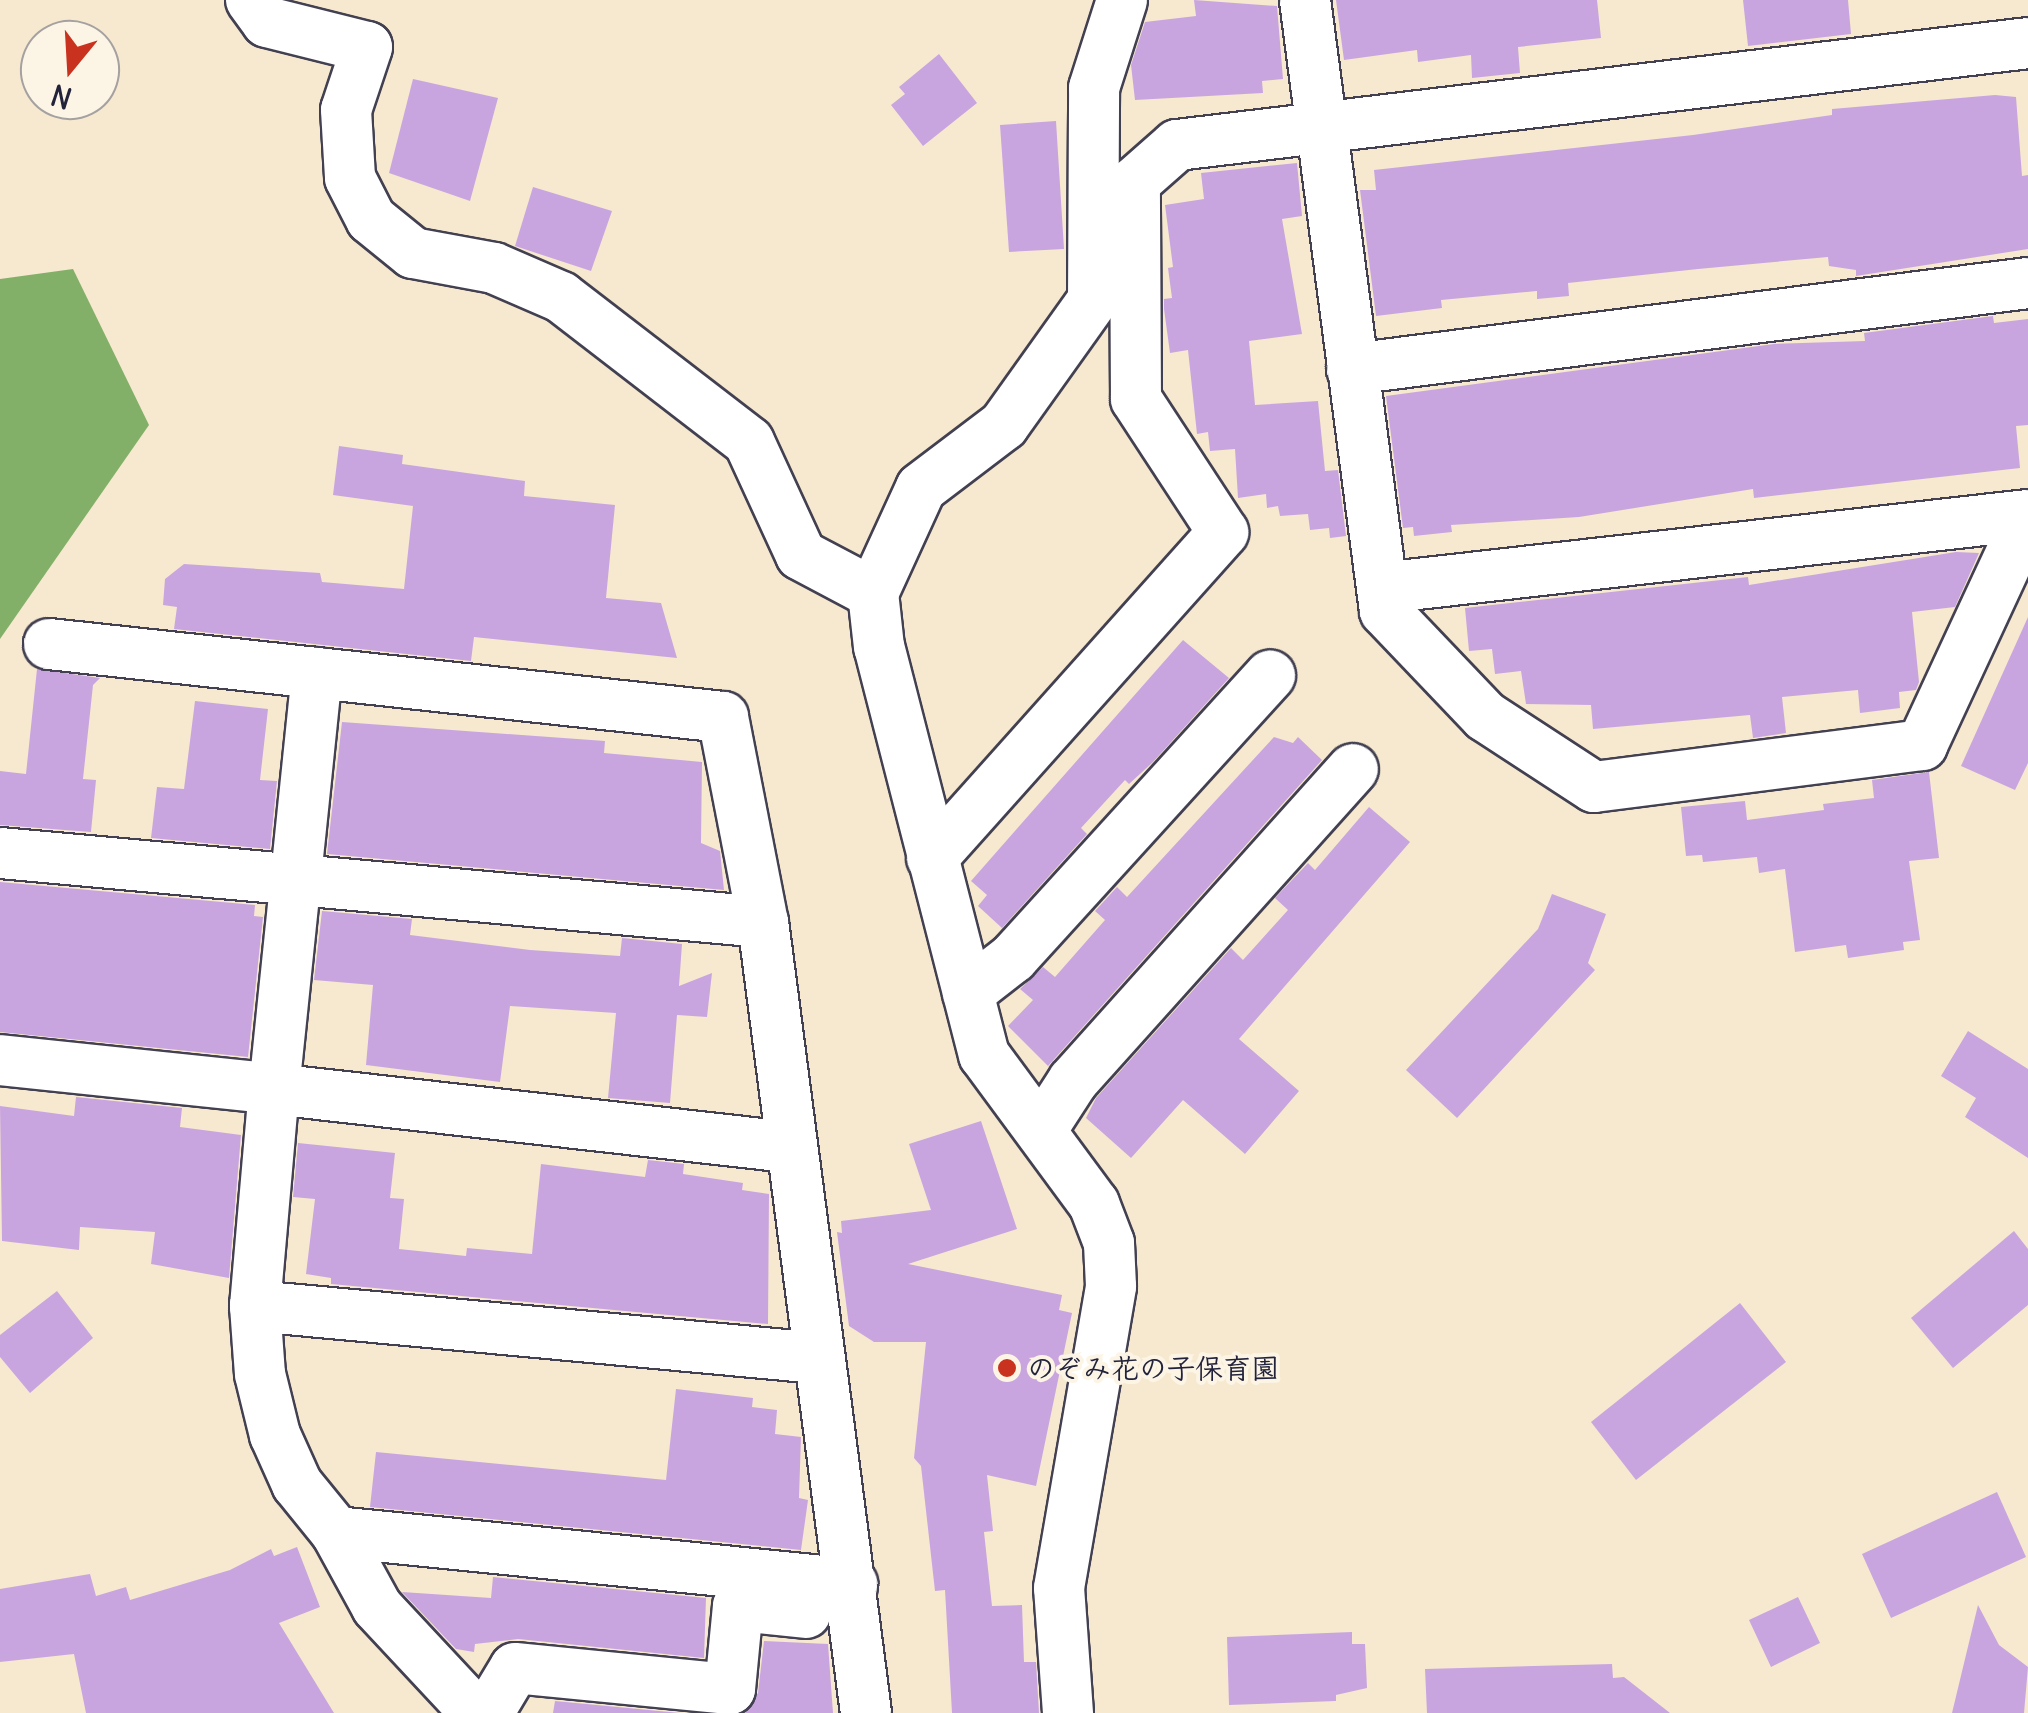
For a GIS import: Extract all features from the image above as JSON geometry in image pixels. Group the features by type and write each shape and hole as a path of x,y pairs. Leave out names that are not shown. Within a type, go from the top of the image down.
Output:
{"street":[{"path":"250,0 266,22 367,47 346,110 350,178 371,219 413,253 494,268 561,298 748,442 801,555 873,593"},
{"path":"1068,1713 1058,1588 1112,1286 1109,1243 1094,1204 984,1055 879,647 873,593 921,488 1004,425 1093,300 1094,88 1122,0"},
{"path":"1305,0 1385,611 1485,716 1594,787 1922,745 2028,516"},
{"path":"932,858 1223,532 1136,398 1135,182 1177,145 2028,43"},
{"path":"1352,368 2028,283"},
{"path":"1382,588 2028,516"},
{"path":"50,644 723,717 763,922 788,1147 854,1601 866,1713"},
{"path":"318,673 255,1306 260,1374 275,1435 297,1484 336,1532 377,1607 476,1713"},
{"path":"968,993 1013,958 1270,676"},
{"path":"1042,1129 1074,1081 1353,768"},
{"path":"0,853 763,922"},
{"path":"0,1060 788,1147"},
{"path":"255,1306 818,1358"},
{"path":"336,1532 854,1601"},
{"path":"488,1713 515,1668 730,1689 738,1606 854,1601"}],"green space":[{"path":"73,269 149,425 0,639 0,279"}],"building":[{"path":"1194,0 1277,6 1283,79 1262,81 1263,93 1135,100 1131,65 1145,22 1196,16"},
{"path":"1336,0 1597,0 1601,38 1518,47 1520,73 1472,78 1471,55 1418,62 1417,50 1344,60"},
{"path":"1743,0 1848,0 1851,34 1748,46"},
{"path":"939,54 977,103 923,146 891,105 905,94 899,87"},
{"path":"413,79 498,98 470,201 389,173"},
{"path":"1995,95 2016,97 2022,176 2028,175 2028,249 1856,276 1856,270 1829,266 1828,257 1698,269 1568,283 1569,296 1537,299 1537,291 1441,300 1442,308 1376,316 1360,190 1376,190 1374,170 1693,135 1832,115 1832,109"},
{"path":"1056,121 1064,249 1009,252 1000,125"},
{"path":"1297,163 1302,216 1282,219 1302,334 1249,341 1255,405 1318,401 1325,471 1338,470 1346,536 1330,538 1329,528 1310,530 1308,514 1280,516 1278,506 1267,508 1266,494 1238,498 1235,449 1210,451 1208,432 1197,434 1188,350 1170,353 1164,309 1164,299 1172,298 1168,268 1173,267 1165,205 1204,199 1201,173"},
{"path":"533,187 612,211 591,271 515,246"},
{"path":"1993,316 1994,323 2028,319 2028,425 2016,426 2020,468 1754,498 1753,489 1579,517 1451,525 1452,532 1414,536 1413,527 1403,528 1386,396 1774,344 1865,341 1864,333"},
{"path":"339,446 403,455 402,464 525,481 524,496 615,505 606,598 661,603 677,658 474,637 471,661 174,629 177,607 163,605 165,579 184,564 320,573 322,582 404,589 413,506 333,495"},
{"path":"1956,552 1979,553 1955,607 1912,612 1919,682 1916,690 1899,692 1900,708 1860,713 1858,690 1782,697 1786,733 1753,738 1750,715 1593,729 1591,705 1526,704 1521,671 1495,674 1492,649 1469,651 1465,608 1748,577 1749,585"},
{"path":"2028,617 2028,763 2015,790 1961,766"},
{"path":"1183,640 1229,678 1153,762 1129,784 1125,780 1081,828 1087,834 1002,928 978,906 987,895 971,881"},
{"path":"37,669 100,678 93,685 83,779 96,780 91,832 0,825 0,771 26,774"},
{"path":"195,701 268,709 260,780 277,781 270,849 151,838 157,787 184,789"},
{"path":"342,722 605,741 604,753 702,762 701,843 720,851 724,890 327,854"},
{"path":"1274,737 1293,743 1298,737 1322,760 1048,1066 1008,1026 1033,1000 1020,989 1043,967 1055,977 1105,920 1095,911 1117,887 1127,897"},
{"path":"1929,772 1939,858 1909,861 1920,940 1903,942 1904,950 1848,958 1846,945 1795,952 1785,869 1759,873 1757,857 1703,862 1702,855 1686,856 1681,807 1745,801 1747,820 1824,810 1823,804 1874,798 1872,780"},
{"path":"1369,807 1410,842 1239,1039 1299,1091 1245,1154 1183,1100 1131,1158 1086,1118 1096,1098 1231,948 1243,960 1288,910 1275,898 1308,863 1315,870"},
{"path":"0,882 255,905 254,916 263,917 248,1057 0,1032"},
{"path":"1552,894 1606,914 1588,963 1595,970 1457,1118 1406,1070 1538,929"},
{"path":"322,911 412,919 410,935 530,950 620,956 622,938 682,944 679,986 712,973 707,1017 677,1015 670,1103 608,1098 616,1013 510,1006 500,1082 366,1065 373,985 314,980"},
{"path":"1968,1031 2028,1069 2028,1158 1965,1117 1976,1098 1941,1076"},
{"path":"76,1097 182,1108 180,1127 241,1135 229,1278 151,1264 155,1232 80,1227 79,1250 2,1241 0,1106 74,1116"},
{"path":"981,1121 1017,1229 908,1264 1062,1295 1059,1310 1072,1313 1036,1486 987,1475 993,1531 984,1532 992,1606 1022,1605 1024,1662 1036,1662 1039,1713 952,1713 945,1590 935,1591 921,1466 914,1458 926,1342 874,1342 849,1326 837,1232 842,1233 841,1221 931,1210 909,1144"},
{"path":"298,1143 395,1153 390,1198 404,1199 399,1249 466,1256 467,1248 532,1254 541,1164 645,1177 648,1160 684,1164 683,1174 743,1183 742,1190 769,1194 768,1324 331,1284 331,1278 306,1274 315,1199 293,1197"},
{"path":"2014,1231 2028,1249 2028,1305 1953,1368 1911,1318"},
{"path":"57,1291 93,1338 30,1393 0,1357 0,1335"},
{"path":"1740,1303 1786,1362 1636,1480 1591,1422"},
{"path":"676,1389 753,1398 752,1407 777,1410 775,1434 801,1437 799,1498 808,1500 801,1550 370,1507 376,1452 666,1480"},
{"path":"1997,1492 2026,1557 1891,1618 1862,1554"},
{"path":"297,1547 320,1607 279,1623 334,1713 86,1713 74,1654 0,1662 0,1589 90,1574 96,1596 126,1587 130,1600 230,1570 271,1549 274,1556"},
{"path":"493,1577 706,1598 704,1658 518,1639 475,1644 474,1652 456,1649 402,1592 491,1598"},
{"path":"1798,1597 1820,1643 1771,1667 1749,1620"},
{"path":"1978,1605 1999,1645 2028,1667 2024,1713 1952,1713"},
{"path":"1352,1632 1352,1644 1365,1644 1367,1688 1336,1695 1336,1701 1229,1705 1227,1637"},
{"path":"764,1641 828,1644 833,1713 745,1713 758,1693"},
{"path":"1612,1664 1613,1678 1624,1677 1670,1713 1427,1713 1425,1669"},
{"path":"555,1701 680,1713 553,1713"}],"place":[{"name":"のぞみ花の子保育園","path":"1007,1368"}]}
